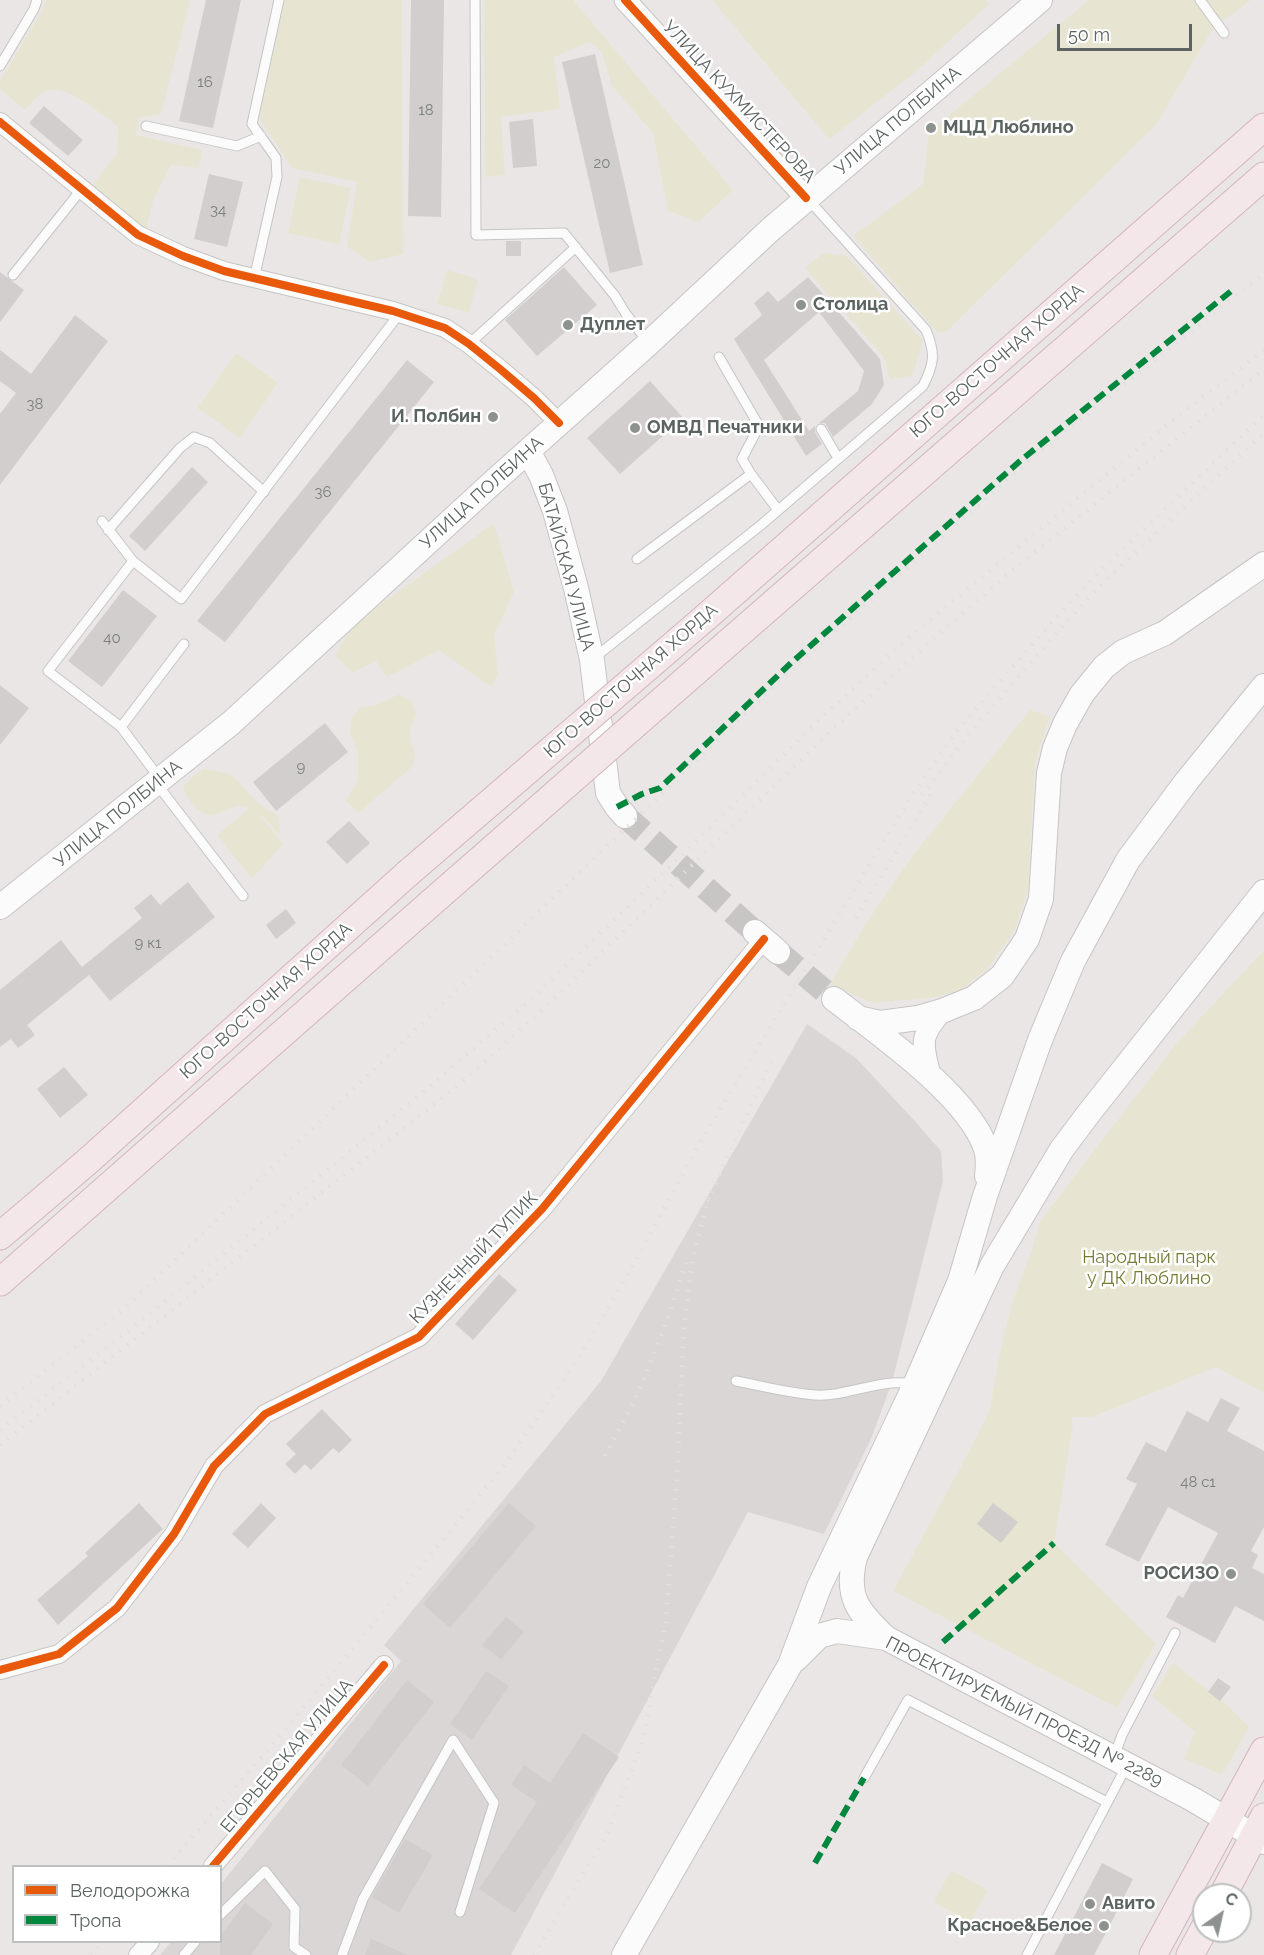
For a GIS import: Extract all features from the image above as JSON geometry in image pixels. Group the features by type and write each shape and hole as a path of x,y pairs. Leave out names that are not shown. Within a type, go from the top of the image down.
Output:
{"main road":[{"name":"УЛИЦА ПОЛБИНА","path":"0,907 231,723 528,451 649,344 806,198 1040,0"},
{"name":"ЮГО-ВОСТОЧНАЯ ХОРДА","path":"0,1236 88,1161 406,874 706,617 1264,128"},
{"name":"ЮГО-ВОСТОЧНАЯ ХОРДА","path":"0,1282 1264,176"},
{"name":"БАТАЙСКАЯ УЛИЦА","path":"528,451 542,475 555,512 576,588 592,660 608,793 616,807 625,816"},
{"path":"858,1018 880,1023 918,1018 942,1011 974,998 1002,976 1027,939 1041,899 1049,773 1055,748 1065,724 1082,694 1104,667 1123,652 1165,633 1264,564"},
{"path":"624,1955 790,1665 819,1587 915,1385 960,1281 985,1196 1040,1040 1073,961 1122,870 1186,782 1264,686"},
{"path":"886,1638 863,1615 851,1590 851,1573 855,1557 992,1266 1062,1149 1264,892"},
{"path":"834,999 930,1075 965,1114 980,1134 986,1149 989,1163 985,1196"},
{"name":"ПРОЕКТИРУЕМЫЙ ПРОЕЗД № 2289","path":"790,1665 819,1636 837,1631 886,1638 1194,1800 1226,1820 1261,1832"},
{"path":"1153,1955 1264,1751"},
{"path":"1230,1883 1261,1832"}],"street":[{"name":"УЛИЦА КУХМИСТЕРОВА","path":"625,0 806,198"},
{"path":"0,122 138,235 183,256 224,271 400,313 445,328 469,344 534,398 559,423"},
{"name":"КУЗНЕЧНЫЙ ТУПИК","path":"0,1670 59,1654 117,1608 174,1534 214,1466 265,1414 419,1337 542,1209 766,941"},
{"path":"930,1075 924,1040 928,1027 942,1011"},
{"name":"ЕГОРЬЕВСКАЯ УЛИЦА","path":"214,1865 384,1665"},
{"path":"138,1955 148,1943"}],"lane":[{"path":"0,66 34,9 36,0"},
{"path":"254,279 278,177 276,158 252,124 279,0"},
{"path":"475,0 476,236 564,233 615,296 649,344"},
{"path":"1200,0 1224,33"},
{"path":"146,126 237,146 261,136"},
{"path":"13,275 81,190"},
{"path":"592,660 778,510 922,386 932,368 933,347 926,330 806,198"},
{"path":"469,344 576,247"},
{"path":"102,521 133,561 181,599 400,313"},
{"path":"719,357 759,426 742,459 778,510"},
{"path":"821,429 838,458"},
{"path":"108,530 180,448 194,437 210,443 264,492"},
{"path":"637,559 751,474"},
{"path":"133,561 48,671 121,727 243,896"},
{"path":"121,727 184,644"},
{"path":"736,1381 816,1395 892,1382 915,1385"},
{"path":"1027,1955 1107,1803 1121,1761 1122,1736 1175,1633"},
{"path":"864,1778 908,1700 1107,1803"},
{"path":"342,1955 363,1899 453,1740 494,1803 460,1912"},
{"path":"222,1913 265,1871 294,1909 294,1947 306,1955"},
{"path":"184,1955 193,1943"}],"shaded area":[{"path":"807,1024 856,1058 941,1151 943,1181 892,1382 871,1439 824,1534 748,1512 511,1955 160,1955 170,1943 222,1943 222,1883 401,1661 384,1645 601,1381"}],"green space":[{"path":"46,0 190,0 161,114 139,118 136,135 202,150 199,168 171,165 154,198 146,229 93,185 117,153 118,127 84,102 64,92 55,90 44,92 25,110 0,89 0,81 41,13"},
{"path":"285,0 402,0 403,254 370,262 347,247 357,182 292,168 259,118"},
{"path":"484,0 573,0 733,190 699,222 668,211 653,133 612,86 602,53 590,42 554,57 560,109 501,117 505,175 485,177"},
{"path":"712,0 986,0 989,4 912,75 829,139"},
{"path":"1089,0 1251,0 1213,28 1156,125 947,331 938,333 853,236 923,184 929,132"},
{"path":"300,177 351,188 339,244 288,233"},
{"path":"823,253 847,256 923,341 912,376 890,379 883,356 805,268"},
{"path":"447,270 478,279 469,313 437,304"},
{"path":"236,353 278,383 240,438 197,408"},
{"path":"494,523 514,592 494,635 498,675 491,687 439,650 387,677 376,661 352,673 335,655 356,622"},
{"path":"400,694 412,702 416,715 410,735 416,755 411,768 358,813 346,801 358,780 358,753 350,732 352,718 360,707 374,706"},
{"path":"1030,710 1050,716 1035,765 1028,891 1014,931 989,967 961,990 931,998 873,1003 830,984 867,922 910,859"},
{"path":"204,769 234,777 257,802 279,816 280,836 260,815 283,844 252,879 217,835 250,808 237,806 211,816 190,802 185,793 183,787"},
{"name":"Народный парк у ДК Люблино","path":"1264,950 1264,1393 1216,1367 1092,1417 1072,1417 1073,1425 1054,1543 1156,1644 1117,1708 893,1591 990,1410 999,1357 1012,1303 1040,1221 1176,1044"},
{"path":"1173,1663 1226,1704 1249,1727 1222,1775 1184,1759 1195,1732 1152,1696"},
{"path":"951,1870 988,1890 970,1922 934,1902"}],"building":[{"path":"206,0 241,0 213,128 179,121"},
{"path":"411,0 444,0 441,217 408,216"},
{"path":"595,54 643,265 610,273 562,62"},
{"path":"44,106 83,140 68,156 29,123"},
{"path":"533,119 537,166 513,168 509,122"},
{"path":"209,174 243,182 227,247 194,239"},
{"path":"506,241 521,241 521,256 506,256"},
{"path":"564,267 597,305 537,356 505,320"},
{"path":"0,272 24,290 0,322"},
{"path":"808,277 880,359 884,385 872,404 833,437 825,423 819,423 858,391 864,371 819,312 764,360 809,431 815,426 815,432 822,444 806,456 734,339 762,315 754,303 768,291 778,302"},
{"path":"75,315 108,341 0,485 0,414 16,393 0,381 0,350 31,374"},
{"path":"407,360 434,382 225,642 197,621"},
{"name":"ОМВД Печатники","path":"650,381 683,418 620,474 587,438"},
{"path":"192,467 208,482 145,551 129,536"},
{"path":"123,590 157,616 102,687 68,661"},
{"path":"0,685 29,708 0,745"},
{"path":"325,723 348,752 276,811 253,782"},
{"path":"349,821 370,843 347,864 326,842"},
{"path":"188,882 215,917 110,1001 89,975 27,1025 35,1035 18,1048 11,1039 0,1047 0,990 61,940 82,967 142,918 134,908 151,894 160,905"},
{"path":"286,909 296,923 276,939 266,925"},
{"path":"64,1067 88,1095 60,1118 37,1089"},
{"path":"499,1274 517,1290 473,1340 455,1324"},
{"path":"1221,1398 1240,1408 1227,1431 1264,1451 1264,1527 1251,1551 1258,1555 1252,1568 1264,1574 1264,1621 1235,1606 1215,1643 1166,1617 1178,1595 1183,1598 1218,1533 1168,1507 1139,1562 1105,1545 1137,1484 1126,1479 1146,1442 1166,1452 1187,1411 1208,1422"},
{"path":"322,1409 352,1440 339,1453 333,1448 311,1470 305,1464 295,1474 285,1464 296,1454 286,1444"},
{"path":"139,1503 163,1529 58,1625 37,1600 88,1556 85,1553"},
{"path":"261,1503 276,1518 248,1548 232,1534"},
{"path":"509,1503 536,1526 450,1628 423,1604"},
{"path":"993,1503 1018,1522 1001,1543 977,1524"},
{"path":"506,1617 524,1632 501,1659 482,1645"},
{"path":"486,1671 509,1686 472,1740 450,1724"},
{"path":"1218,1678 1231,1687 1220,1701 1208,1692"},
{"path":"407,1680 434,1702 368,1786 341,1765"},
{"path":"583,1733 619,1757 515,1913 479,1889 537,1802 511,1785 524,1765 550,1783"},
{"path":"405,1839 433,1855 399,1913 372,1897"},
{"path":"1102,1863 1133,1879 1108,1929 1094,1955 1054,1955"},
{"path":"245,1903 273,1924 251,1955 220,1955 222,1934"},
{"path":"371,1939 408,1955 365,1955"}],"tunnel":[{"path":"625,816 755,932"},
{"path":"778,952 834,999"}],"railway":[{"path":"0,1406 124,1309 789,672 1038,453 1264,273"},
{"path":"0,1430 137,1324 428,1088 527,1003 819,720 907,639 1168,424 1264,350"},
{"path":"0,1445 455,1088 538,1014 833,729 922,649 1010,572 1264,369"},
{"path":"168,1865 280,1736 500,1471 580,1356 639,1255 699,1144 910,798 959,728 1101,570 1264,415"},
{"path":"922,795 968,735 1058,631 1108,578 1264,433"},
{"path":"856,918 933,791"},
{"path":"707,1201 775,1054"},
{"path":"534,1955 608,1832 642,1743 666,1620 677,1476 684,1327 692,1262 710,1192"},
{"path":"605,1456 635,1400 666,1323 686,1263"},
{"path":"91,1955 102,1943"}],"marked path":[{"path":"617,807 660,788 791,663 1020,461 1235,288"},
{"path":"943,1642 1054,1543"},
{"path":"815,1863 864,1778"}],"cycle path":[{"path":"625,0 806,198"},
{"path":"0,122 138,235 183,256 224,271 393,311 445,328 500,369 559,423"},
{"path":"0,1670 59,1654 117,1608 174,1534 214,1466 265,1414 419,1337 542,1209 764,939"},
{"path":"214,1865 384,1665"}],"place":[{"name":"МЦД Люблино","path":"931,128"},
{"name":"Столица","path":"801,305"},
{"name":"Дуплет","path":"568,325"},
{"name":"И. Полбин","path":"493,417"},
{"name":"ОМВД Печатники","path":"635,428"},
{"name":"РОСИЗО","path":"1231,1574"},
{"name":"Авито","path":"1090,1904"},
{"name":"Красное&Белое","path":"1104,1926"}]}
